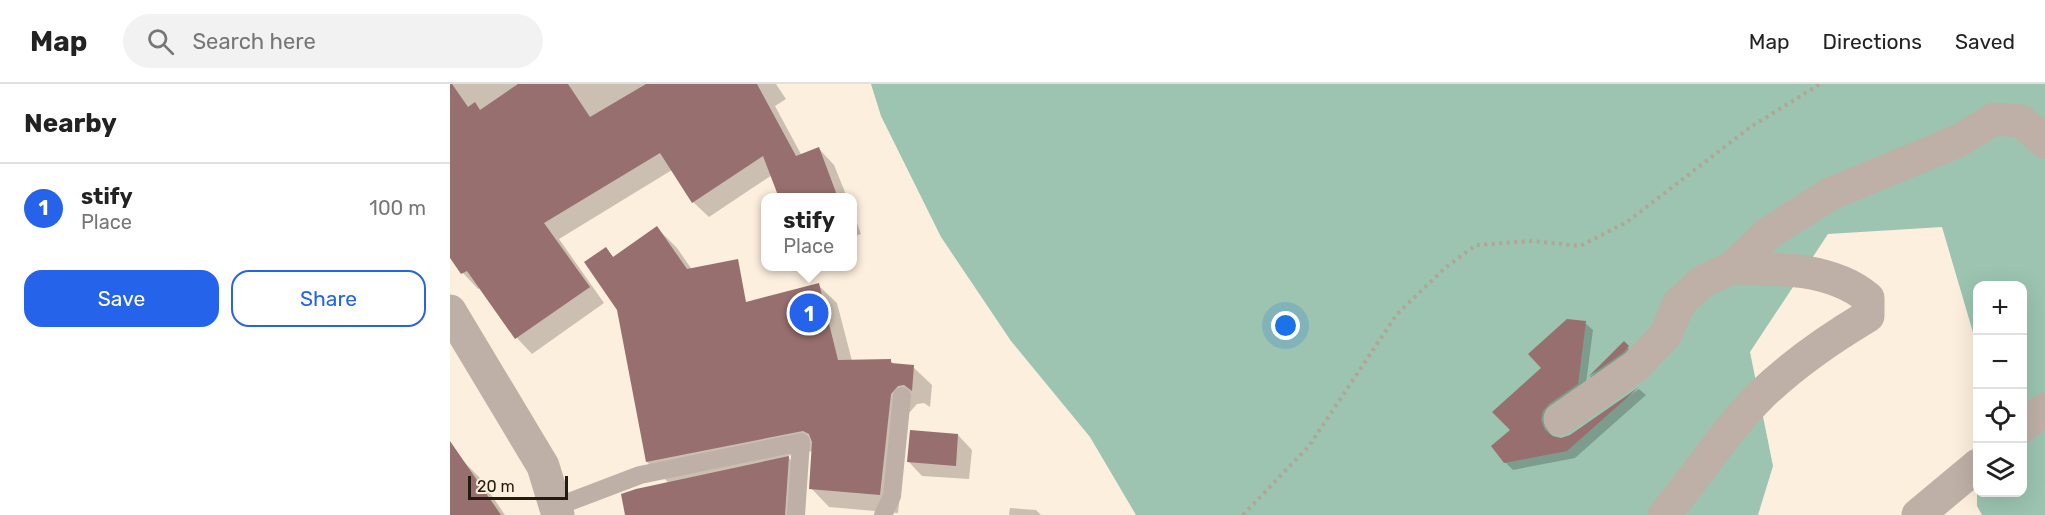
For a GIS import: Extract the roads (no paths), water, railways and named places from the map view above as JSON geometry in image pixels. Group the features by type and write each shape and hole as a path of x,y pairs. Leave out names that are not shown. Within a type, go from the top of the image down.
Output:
{"street":[{"path":"1560,419 1636,366 1666,334 1679,303 1703,281 1732,268 1767,234 1830,195 1958,141 1994,119 2021,121 2045,142"},
{"path":"1664,515 1723,437 1761,395 1813,352 1868,316 1868,298 1855,287 1820,276 1771,268 1732,268"},
{"path":"450,311 543,466 557,511"},
{"path":"2027,423 2045,409"},
{"path":"1918,515 1973,468"}],"lane":[{"path":"883,515 892,496 902,396"},
{"path":"557,511 640,476 801,442 796,515"}],"place":[{"name":"stify","path":"809,313"}]}
